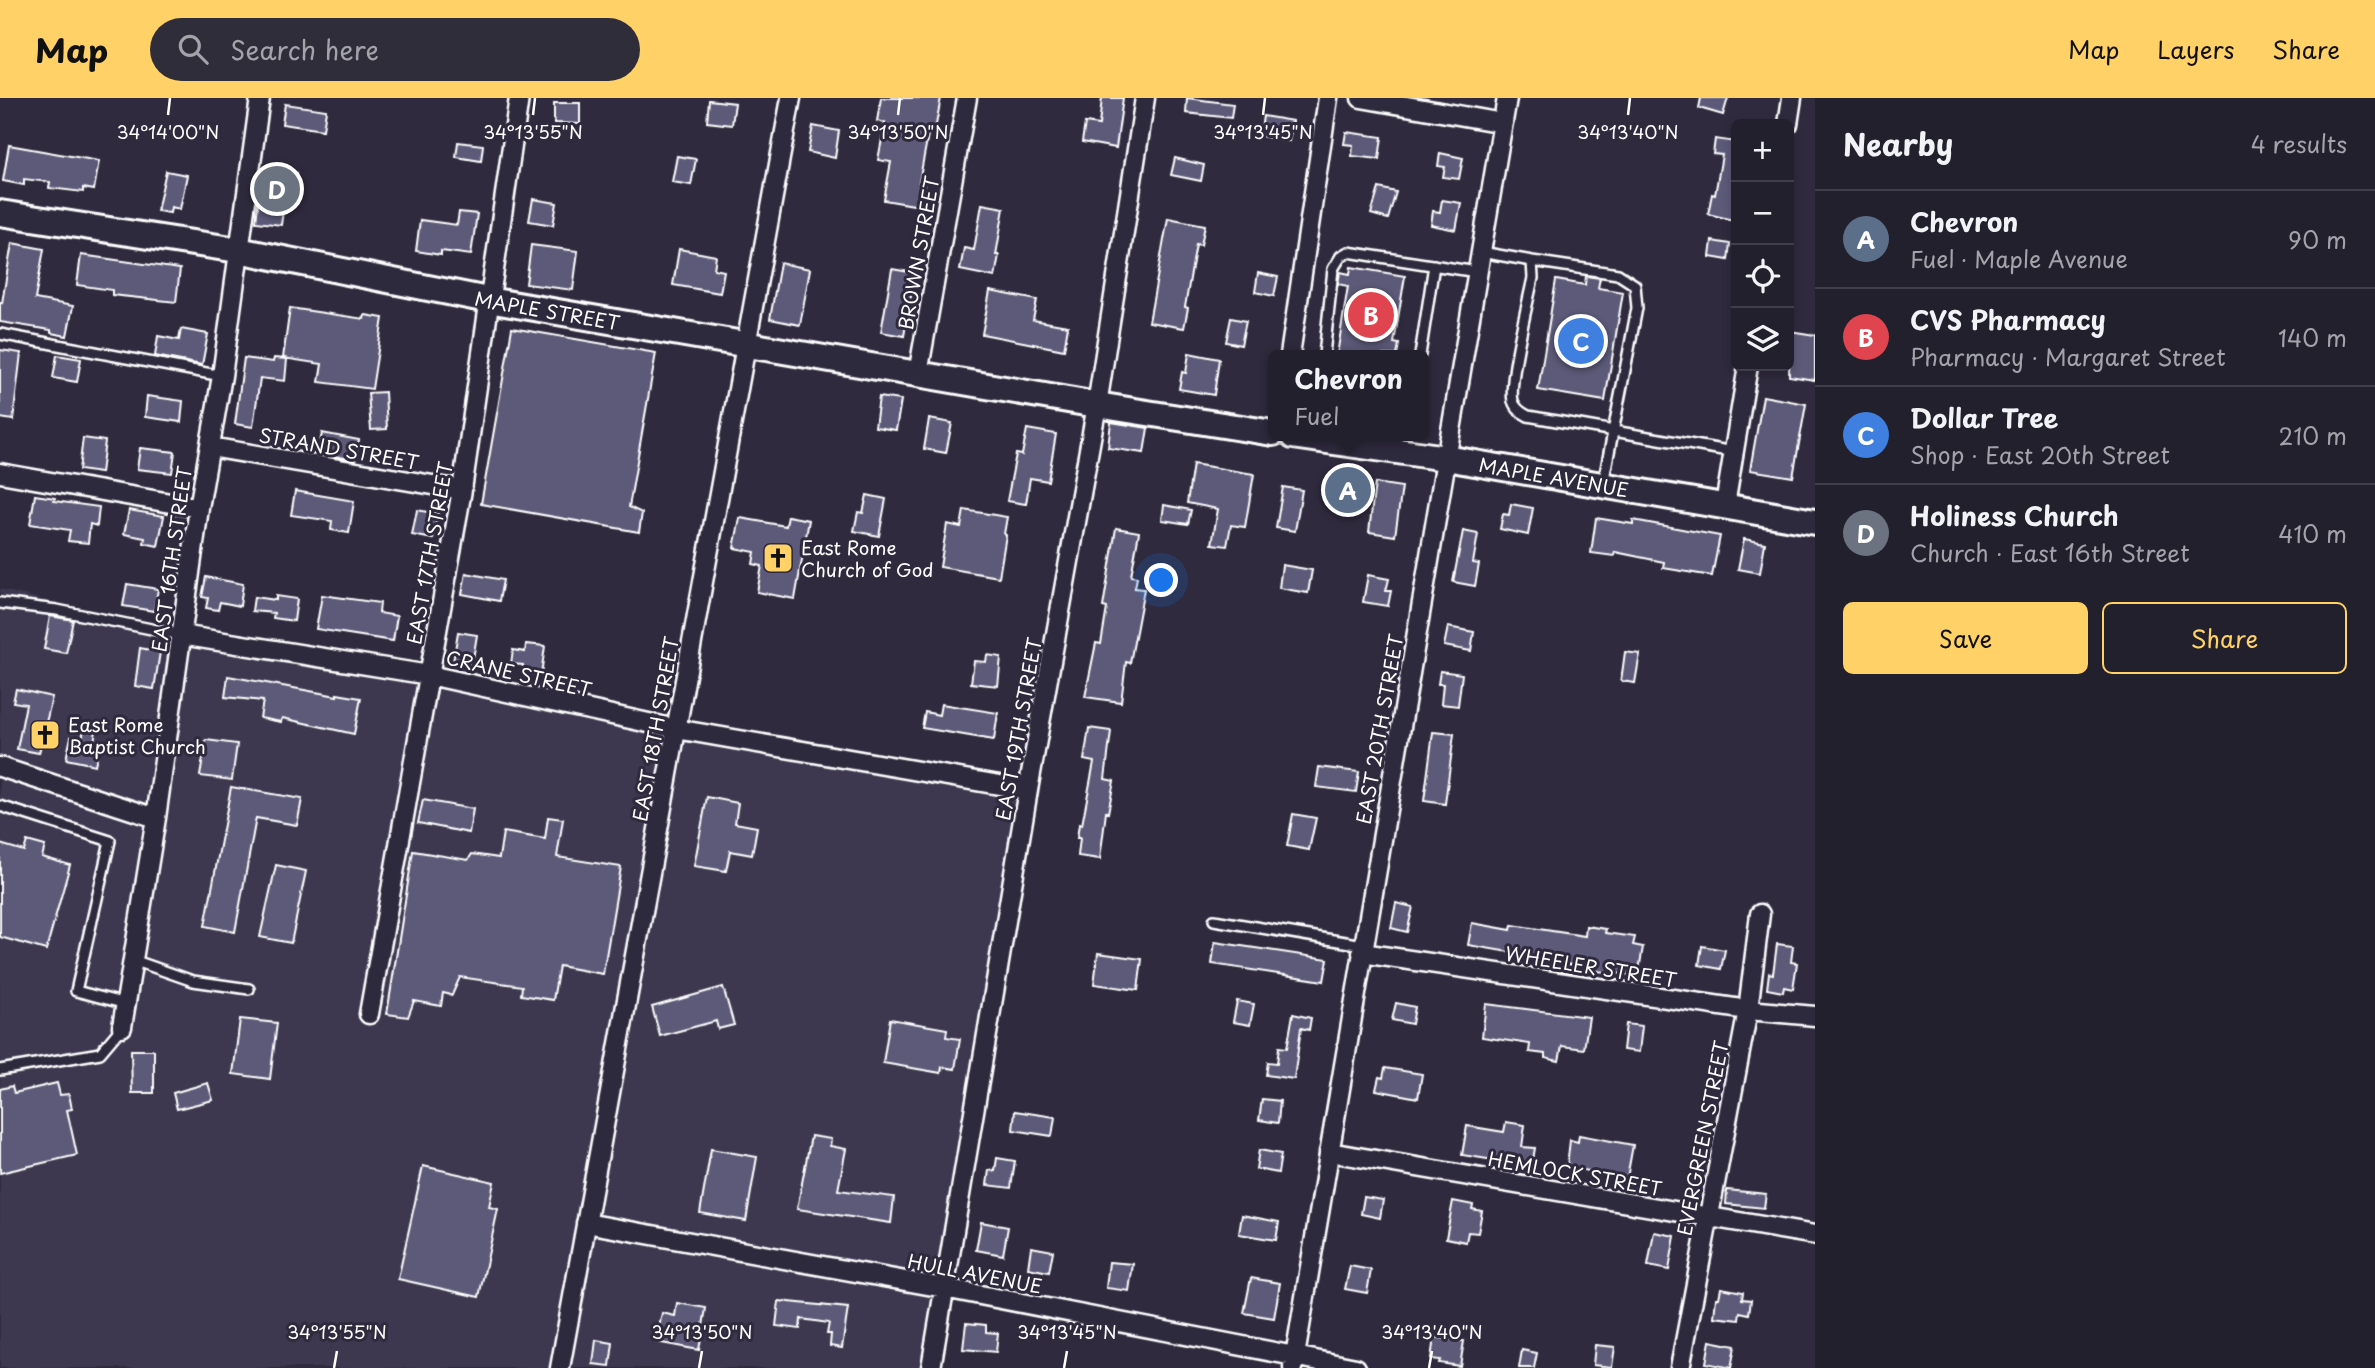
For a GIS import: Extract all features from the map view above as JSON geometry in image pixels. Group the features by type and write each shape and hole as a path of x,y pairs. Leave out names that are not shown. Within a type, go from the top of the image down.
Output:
{"main road":[{"name":"MAPLE STREET","path":"1,218 238,250 488,300 1097,405"},
{"path":"1097,405 1268,432"},
{"name":"MAPLE AVENUE","path":"1331,441 1602,484 1815,522"}],"street":[{"name":"EAST 16TH STREET","path":"122,1027 156,818 199,508 222,376 260,98"},
{"name":"EAST 17TH STREET","path":"369,1014 462,490 519,98"},
{"name":"EAST 18TH STREET","path":"560,1368 791,98"},
{"name":"BROWN STREET","path":"918,374 967,98"},
{"name":"EAST 19TH STREET","path":"931,1368 1028,790 1097,405 1145,98"},
{"path":"1291,350 1328,98"},
{"path":"1360,98 1503,123"},
{"name":"EAST 20TH STREET","path":"1294,1362 1507,98"},
{"path":"1789,119 1792,98"},
{"path":"1725,505 1747,371"},
{"name":"STRAND STREET","path":"210,447 462,490"},
{"path":"0,473 199,508"},
{"name":"CRANE STREET","path":"181,635 429,675 676,729 1028,790"},
{"path":"0,767 156,818"},
{"name":"EVERGREEN STREET","path":"1680,1368 1748,1010 1760,914"},
{"name":"WHEELER STREET","path":"1363,949 1748,1010 1815,1016"},
{"name":"HEMLOCK STREET","path":"1329,1152 1815,1235"},
{"name":"HULL AVENUE","path":"586,1223 944,1288 1294,1362 1356,1368"}],"lane":[{"path":"1325,350 1333,269 1341,256 1348,252 1478,272"},
{"path":"1480,252 1618,274 1635,285 1637,308 1602,484"},
{"path":"1532,261 1533,278 1513,382 1513,403 1528,416 1734,452"},
{"path":"1421,350 1434,265"},
{"path":"0,334 222,376"},
{"name":"CRANE STREET","path":"0,603 57,610 181,635"},
{"path":"0,806 110,841 76,991 126,1004"},
{"path":"1214,920 1363,949"},
{"path":"133,960 193,981 249,989"},
{"path":"0,1070 100,1053 122,1027"}],"shaded area":[{"path":"0,589 181,635 1028,790 932,1368 0,1368"}],"building":[{"path":"881,98 941,98 935,130 929,129 919,183 924,184 920,206 884,200 891,162 878,160 885,123 877,121"},
{"path":"1102,98 1123,98 1116,148 1082,142 1085,123 1099,125"},
{"path":"1187,98 1233,104 1231,118 1186,113"},
{"path":"1701,98 1728,98 1723,115 1699,108"},
{"path":"709,100 735,103 732,125 707,122"},
{"path":"554,103 580,103 580,124 554,123"},
{"path":"285,104 326,110 323,130 282,124"},
{"path":"1263,116 1293,121 1289,141 1260,136"},
{"path":"813,126 839,131 835,158 808,152"},
{"path":"1346,132 1382,137 1379,159 1352,156 1353,145 1344,144"},
{"path":"1715,139 1731,141 1731,220 1708,214 1712,194 1715,195 1722,155 1713,154"},
{"path":"458,142 483,145 481,161 456,157"},
{"path":"9,145 99,161 94,190 83,188 83,192 49,188 50,182 24,179 24,185 3,181"},
{"path":"1440,153 1463,158 1459,179 1443,177 1445,167 1438,166"},
{"path":"677,156 696,159 691,185 672,182"},
{"path":"1175,158 1204,165 1201,181 1171,175"},
{"path":"262,169 297,173 293,205 284,204 281,225 256,222"},
{"path":"166,171 187,175 180,209 171,207 170,213 157,211"},
{"path":"1379,188 1396,192 1388,219 1371,214"},
{"path":"533,199 557,203 553,225 529,221"},
{"path":"1442,200 1461,203 1456,230 1431,225 1433,211 1440,212"},
{"path":"982,204 1004,208 995,277 960,270 964,248 974,250"},
{"path":"459,212 477,214 471,255 441,251 441,255 416,251 420,220 457,225"},
{"path":"1168,218 1205,225 1201,245 1196,244 1184,328 1149,322"},
{"path":"1712,241 1730,244 1728,260 1710,257"},
{"path":"12,243 44,249 35,299 73,306 67,336 51,333 51,330 0,322 0,302 2,303"},
{"path":"531,245 578,251 573,290 526,284"},
{"path":"679,249 716,256 714,269 724,271 720,293 673,285"},
{"path":"81,255 180,269 176,302 112,295 112,290 77,285"},
{"path":"780,263 810,269 800,325 770,319"},
{"path":"1351,267 1405,276 1394,343 1399,344 1398,350 1338,350 1348,286 1338,284 1340,272 1350,274"},
{"path":"892,269 915,273 904,336 881,332"},
{"path":"1258,273 1278,277 1274,296 1255,292"},
{"path":"1586,276 1600,278 1598,288 1623,292 1605,401 1538,390 1556,280 1585,285"},
{"path":"990,291 1037,300 1033,320 1068,326 1064,350 982,334"},
{"path":"290,308 364,319 365,315 383,318 372,389 319,382 322,364 283,358"},
{"path":"1231,318 1246,321 1241,345 1226,342"},
{"path":"512,328 656,353 629,507 642,513 639,532 481,504"},
{"path":"181,329 208,334 202,365 155,356 158,336 179,340"},
{"path":"1794,332 1815,335 1815,380 1789,376 1789,371 1794,371"},
{"path":"0,350 21,353 13,420 0,418"},
{"path":"1189,353 1219,359 1214,395 1179,389 1182,372 1186,373"},
{"path":"57,355 81,359 77,382 53,378"},
{"path":"244,358 273,362 274,358 287,359 285,381 260,378 253,427 235,424"},
{"path":"385,392 387,429 371,430 368,393"},
{"path":"147,396 183,401 181,422 145,417"},
{"path":"1763,396 1806,404 1793,477 1750,470"},
{"path":"879,397 901,400 896,430 875,427"},
{"path":"929,419 952,423 946,453 924,449"},
{"path":"1111,422 1148,428 1144,453 1108,448"},
{"path":"1027,429 1056,434 1048,481 1030,478 1026,504 1007,501 1016,454 1022,455"},
{"path":"322,433 359,440 355,460 318,453"},
{"path":"83,438 105,441 101,473 79,470"},
{"path":"140,448 175,452 172,473 137,469"},
{"path":"1193,464 1254,474 1245,527 1231,525 1227,546 1212,544 1218,509 1187,503"},
{"path":"1375,483 1402,487 1395,536 1369,532"},
{"path":"1283,487 1302,490 1295,531 1276,528"},
{"path":"295,491 354,501 349,533 331,530 332,521 291,515"},
{"path":"35,495 55,498 54,501 99,507 97,526 90,524 88,543 68,541 70,530 30,524"},
{"path":"867,495 886,499 879,536 854,531 858,512 863,513"},
{"path":"1511,504 1533,508 1528,535 1500,529 1503,514 1509,515"},
{"path":"1164,505 1191,510 1188,524 1162,520"},
{"path":"129,510 164,516 158,546 144,543 145,538 124,534"},
{"path":"417,510 438,514 433,539 412,535"},
{"path":"964,510 1007,517 999,577 940,567 947,524 961,527"},
{"name":"East Rome Church of God","path":"788,516 809,520 795,599 757,592 762,566 753,564 755,552 734,548 740,518 786,526"},
{"path":"1596,518 1633,524 1633,520 1720,536 1712,576 1663,568 1664,562 1615,552 1614,556 1591,553"},
{"path":"1116,528 1139,532 1131,576 1137,577 1135,588 1144,589 1130,663 1126,662 1121,702 1085,697 1096,643 1101,644 1107,608 1103,607"},
{"path":"1463,531 1478,534 1473,563 1479,564 1475,586 1453,582"},
{"path":"1744,539 1765,543 1760,573 1738,569"},
{"path":"1282,565 1312,570 1308,593 1279,588"},
{"path":"466,573 503,580 499,601 462,594"},
{"path":"1368,575 1389,579 1386,591 1391,591 1388,606 1363,602"},
{"path":"206,577 243,584 240,606 220,602 218,610 206,608 208,598 202,597"},
{"path":"127,584 158,589 154,611 123,606"},
{"path":"322,595 380,603 379,613 397,616 393,641 316,629"},
{"path":"276,596 297,599 294,621 273,618 274,613 252,611 254,597 276,600"},
{"path":"50,616 73,620 66,653 44,649"},
{"path":"1448,627 1474,632 1471,651 1444,646"},
{"path":"458,632 477,635 472,665 453,662"},
{"path":"526,644 545,646 541,675 523,672 523,665 511,664 513,650 525,652"},
{"path":"140,648 160,652 154,689 135,686"},
{"path":"1625,652 1640,654 1635,683 1621,681"},
{"path":"987,655 1001,657 998,686 971,683 974,661 986,662"},
{"path":"1440,671 1462,674 1458,706 1441,704 1443,684 1438,684"},
{"path":"228,676 361,698 354,734 282,718 281,722 260,718 263,701 225,697"},
{"path":"16,689 52,697 39,753 17,749 26,704 13,702"},
{"path":"941,704 998,713 994,740 922,728 925,712 939,715"},
{"path":"1089,728 1111,731 1105,779 1114,781 1108,813 1106,812 1100,859 1078,856 1079,824 1082,825 1094,762 1084,760"},
{"path":"84,729 96,731 94,741 100,742 95,765 66,759 71,737 82,739"},
{"path":"1433,732 1454,734 1445,804 1424,801"},
{"path":"206,740 237,744 232,780 200,776"},
{"path":"1319,767 1359,772 1356,792 1316,787"},
{"path":"231,787 302,799 297,825 256,818 235,932 205,926"},
{"path":"707,797 738,803 735,823 757,827 752,855 730,851 726,871 694,866"},
{"path":"423,800 473,809 469,833 418,823"},
{"path":"1293,814 1316,818 1309,850 1287,846"},
{"path":"548,817 563,819 557,857 621,867 603,974 559,966 553,1000 521,995 522,986 460,977 452,995 443,993 441,1006 414,1001 408,1017 387,1014 413,851 468,860 472,854 499,858 503,832 545,839"},
{"path":"27,841 45,846 42,857 70,865 46,950 0,937 0,844 24,851"},
{"path":"276,865 306,871 291,943 260,937"},
{"path":"1396,903 1413,907 1407,932 1391,928"},
{"path":"1472,923 1511,930 1512,925 1585,936 1586,926 1606,929 1605,933 1635,937 1633,945 1643,947 1638,976 1580,969 1581,966 1543,961 1544,958 1468,945"},
{"path":"1215,942 1328,959 1324,981 1212,964"},
{"path":"1777,944 1793,946 1791,962 1797,963 1793,989 1784,987 1783,992 1767,989 1769,973 1773,974"},
{"path":"1702,946 1725,950 1721,969 1699,965"},
{"path":"1098,953 1142,959 1138,990 1094,984"},
{"path":"723,987 734,1025 718,1029 716,1021 660,1036 652,1007"},
{"path":"1237,1001 1254,1004 1250,1025 1233,1022"},
{"path":"1396,1003 1415,1007 1412,1024 1392,1020"},
{"path":"1486,1004 1589,1017 1584,1049 1562,1046 1559,1061 1545,1058 1545,1054 1529,1052 1530,1044 1482,1037"},
{"path":"1293,1014 1311,1018 1309,1030 1301,1028 1294,1079 1266,1075 1268,1062 1277,1063 1279,1047 1287,1048"},
{"path":"240,1019 277,1023 270,1079 233,1074"},
{"path":"890,1019 947,1029 946,1037 960,1039 955,1069 942,1067 941,1073 883,1063"},
{"path":"1626,1024 1642,1026 1639,1052 1623,1050"},
{"path":"131,1050 154,1050 154,1093 132,1093"},
{"path":"1385,1068 1422,1074 1418,1098 1376,1090 1379,1077 1383,1078"},
{"path":"57,1083 60,1095 69,1094 72,1109 67,1110 77,1155 0,1173 0,1089 12,1086 14,1093"},
{"path":"208,1083 213,1100 177,1109 173,1093"},
{"path":"1262,1099 1280,1101 1278,1123 1259,1120"},
{"path":"1015,1111 1055,1117 1052,1136 1013,1130"},
{"path":"1506,1122 1525,1125 1522,1147 1535,1148 1532,1166 1462,1155 1467,1126 1504,1132"},
{"path":"1579,1135 1633,1145 1627,1178 1567,1167 1570,1140 1578,1142"},
{"path":"811,1136 831,1139 830,1146 846,1149 838,1190 894,1197 891,1223 797,1209"},
{"path":"711,1149 757,1157 746,1221 700,1213"},
{"path":"1259,1150 1281,1154 1278,1173 1256,1169"},
{"path":"997,1158 1015,1161 1011,1188 987,1185 989,1170 995,1171"},
{"path":"423,1166 494,1182 489,1207 498,1209 479,1297 398,1279"},
{"path":"1727,1190 1766,1194 1764,1208 1726,1204"},
{"path":"1364,1197 1383,1200 1380,1218 1361,1214"},
{"path":"1453,1201 1473,1205 1472,1209 1482,1211 1478,1233 1468,1232 1466,1242 1446,1238"},
{"path":"1242,1215 1279,1222 1276,1240 1239,1234"},
{"path":"981,1222 1008,1227 1003,1255 976,1250"},
{"path":"1654,1232 1675,1236 1669,1270 1648,1266"},
{"path":"1031,1247 1053,1251 1049,1272 1028,1268"},
{"path":"1109,1262 1133,1264 1129,1291 1106,1288"},
{"path":"1350,1266 1371,1270 1367,1293 1345,1289"},
{"path":"1251,1278 1280,1283 1274,1318 1244,1313"},
{"path":"1721,1288 1743,1292 1742,1299 1751,1300 1749,1314 1740,1312 1739,1320 1714,1317 1716,1298 1719,1298"},
{"path":"779,1301 848,1308 842,1348 830,1346 831,1334 827,1334 829,1323 801,1319 800,1329 776,1326"},
{"path":"677,1303 706,1308 699,1350 656,1342 662,1313 675,1316"},
{"path":"966,1323 986,1325 986,1332 998,1333 996,1352 963,1349"},
{"path":"1434,1337 1464,1341 1460,1366 1431,1359"},
{"path":"596,1340 613,1343 610,1366 593,1364"},
{"path":"1710,1341 1735,1346 1731,1368 1706,1363"},
{"path":"1595,1345 1615,1347 1612,1367 1593,1365"},
{"path":"1522,1350 1537,1353 1534,1368 1519,1368"}],"place":[{"name":"Holiness Church","path":"277,189"},
{"name":"CVS Pharmacy","path":"1371,315"},
{"name":"Dollar Tree","path":"1581,341"},
{"name":"Chevron","path":"1348,490"},
{"name":"East Rome Church of God","path":"778,558"},
{"name":"East Rome Baptist Church","path":"45,735"}]}
